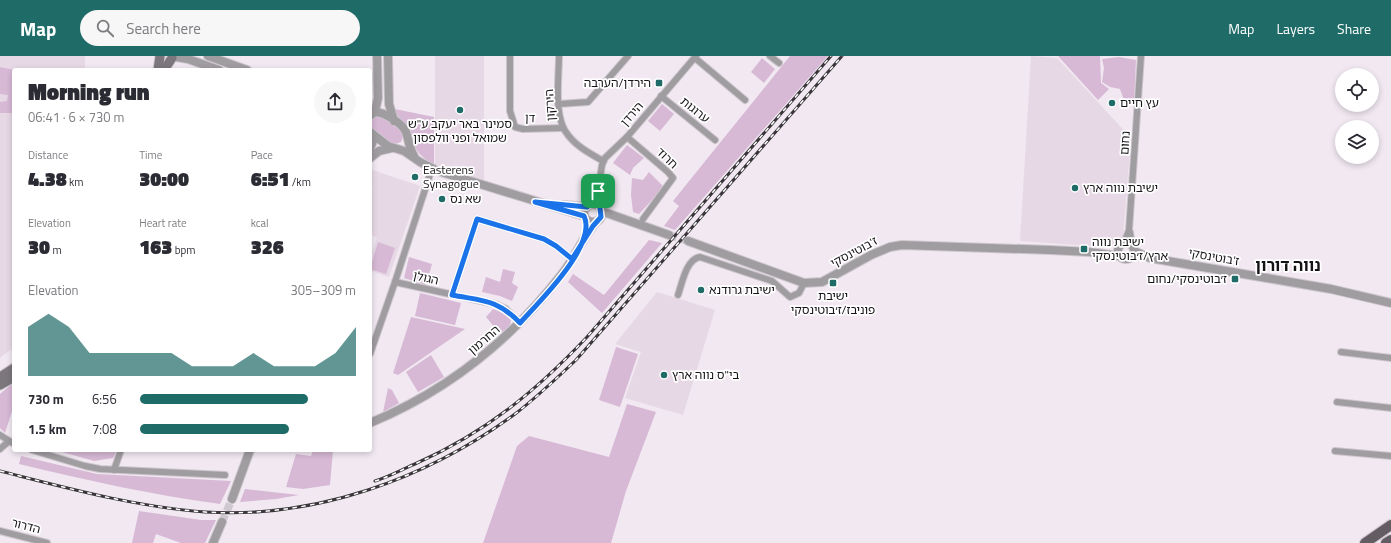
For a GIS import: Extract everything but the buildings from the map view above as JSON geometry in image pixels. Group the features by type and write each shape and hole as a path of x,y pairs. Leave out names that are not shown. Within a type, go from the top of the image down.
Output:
{"main road":[{"path":"158,68 160,56"},
{"path":"165,68 173,57"},
{"path":"0,377 12,369"},
{"path":"0,385 12,378"},
{"path":"1365,543 1391,525"},
{"path":"1386,543 1391,540"}],"street":[{"path":"208,56 241,68"},
{"path":"377,56 378,98 372,114 384,114 404,128 408,147 420,162"},
{"path":"388,56 389,104 394,121"},
{"name":"דן","path":"510,56 510,111 515,127 523,130 563,128"},
{"name":"הירקון","path":"559,56 559,104 563,128"},
{"path":"559,104 582,104 588,102 628,56"},
{"path":"770,56 778,63"},
{"name":"נחום","path":"1128,249 1142,56"},
{"path":"173,57 188,59 213,68"},
{"path":"695,57 745,100"},
{"name":"הירדן","path":"603,161 627,137 695,57"},
{"name":"ערוגות","path":"662,96 715,140"},
{"path":"372,134 393,148 404,151 432,168 585,217 592,222 599,215 598,191 603,161 574,142 563,128"},
{"path":"372,156 379,151 403,144 406,137"},
{"name":"חרוד","path":"627,137 668,172 672,178 642,219"},
{"path":"395,282 432,168"},
{"path":"589,206 598,191"},
{"path":"535,202 589,206 599,215 626,221 669,235"},
{"name":"החרמון","path":"584,241 587,225 585,217 589,206"},
{"name":"החרמון","path":"372,422 431,393 449,382 480,359 520,323 543,298 572,259 599,215"},
{"path":"452,295 477,219 544,239 556,246 572,259"},
{"name":"ז'בוטינסקי","path":"688,241 804,283 822,282 871,255 902,245 1088,252 1119,256 1124,260 1128,249"},
{"path":"1119,256 1128,249"},
{"name":"ז'בוטינסקי","path":"1088,252 1128,249 1150,258 1346,292 1391,303"},
{"path":"678,295 690,263 696,257 700,257 772,281 790,297 799,293 804,283"},
{"name":"הגולן","path":"373,337 395,282 495,304 506,309 520,323"},
{"path":"1341,352 1391,358"},
{"path":"1337,402 1391,408"},
{"path":"0,435 11,443 0,449"},
{"path":"1335,451 1391,456"},
{"path":"39,452 85,466 114,470 225,475"},
{"path":"114,470 120,452"},
{"path":"232,499 249,452"},
{"path":"213,543 222,522"},
{"name":"הדרור","path":"0,532 47,543"}],"shaded area":[{"path":"0,56 85,56 85,68 12,68 12,349 0,358"},
{"name":"סמינר באר יעקב ע\"ש שמואל ופני וולפסון","path":"435,56 484,56 484,181 435,164"},
{"path":"790,56 828,56 675,230 664,226 679,206 673,201"},
{"name":"ישיבת נווה ארץ","path":"1031,56 1057,58 1131,138 1123,238 1119,244 1104,247 1020,241"},
{"path":"1058,56 1100,56 1101,83 1109,89 1098,100"},
{"path":"1119,57 1136,60 1134,104 1125,103 1120,89 1110,87 1102,82 1104,68 1102,59"},
{"path":"762,58 775,69 764,83 751,72"},
{"path":"0,67 12,70 12,113 0,113 0,102 7,101 8,95 0,94"},
{"path":"662,104 674,114 660,131 648,121"},
{"path":"395,109 434,117 434,164 418,152 414,145 409,128 398,116"},
{"path":"372,117 382,117 395,124 403,136 401,142 392,145 372,130"},
{"path":"627,145 644,158 633,168 630,175 613,163"},
{"path":"372,170 420,186 389,277 372,272 372,252 377,238 372,235"},
{"path":"649,172 664,187 639,214 633,212 631,195 632,178 643,180"},
{"path":"649,240 662,243 602,313 568,282 573,274 604,295"},
{"path":"378,242 395,248 386,274 372,270 372,262"},
{"path":"409,257 432,264 426,285 404,278"},
{"path":"503,269 515,272 512,283 518,287 512,301 500,296 482,292 486,277 500,282"},
{"name":"בי\"ס נווה ארץ","path":"657,292 715,310 683,415 625,398 641,352 615,344"},
{"path":"420,293 461,303 455,325 415,316"},
{"path":"493,309 504,313 511,320 510,325 500,334 486,317"},
{"path":"411,317 465,329 398,375 393,373"},
{"path":"616,347 638,354 620,407 599,400"},
{"path":"431,355 444,377 418,392 406,372"},
{"path":"12,384 12,411 5,433 0,428 0,394"},
{"path":"388,388 392,390 399,403 383,412"},
{"path":"627,404 656,412 626,491 611,543 483,543 517,446 529,436 609,457"},
{"path":"62,452 116,452 113,458 94,461"},
{"path":"312,452 333,452 330,485 303,489 286,487 296,454 311,456"},
{"path":"21,456 97,474 231,481 220,504 119,487 19,464"},
{"path":"245,489 299,495 276,499 240,502"},
{"path":"139,511 201,520 216,520 205,543 181,543 156,534 153,543 132,543"}],"tunnel":[{"path":"669,235 688,241"},
{"path":"222,522 232,499"}],"railway":[{"path":"375,481 417,463 465,438 508,409 548,376 587,337 831,56"},
{"path":"0,471 102,496 153,506 205,512 246,512 287,509 328,501 368,490 407,475 444,458 481,437 515,414 576,360 842,56"}],"place":[{"name":"הירדן/הערבה","path":"659,83"},
{"name":"עץ חיים","path":"1112,103"},
{"name":"סמינר באר יעקב ע\"ש שמואל ופני וולפסון","path":"460,110"},
{"name":"Easterens Synagogue","path":"415,177"},
{"name":"ישיבת נווה ארץ","path":"1075,188"},
{"name":"שא נס","path":"442,199"},
{"name":"ישיבת נווה ארץ/ז׳בוטינסקי","path":"1084,249"},
{"name":"ז׳בוטינסקי/נחום","path":"1235,279"},
{"name":"ישיבת פוניבז/ז׳בוטינסקי","path":"833,283"},
{"name":"ישיבת גרודנא","path":"701,290"},
{"name":"בי\"ס נווה ארץ","path":"664,375"}],"district":[{"name":"נווה דורון","path":"1288,265"}],"route":[{"path":"598,191 591,205 587,207 535,202 581,214 586,218 587,225 584,241 564,273 520,323 506,309 495,304 452,295 477,219 544,239 556,246 572,259 584,241 593,226 601,217 602,214 599,204 598,191"}]}
